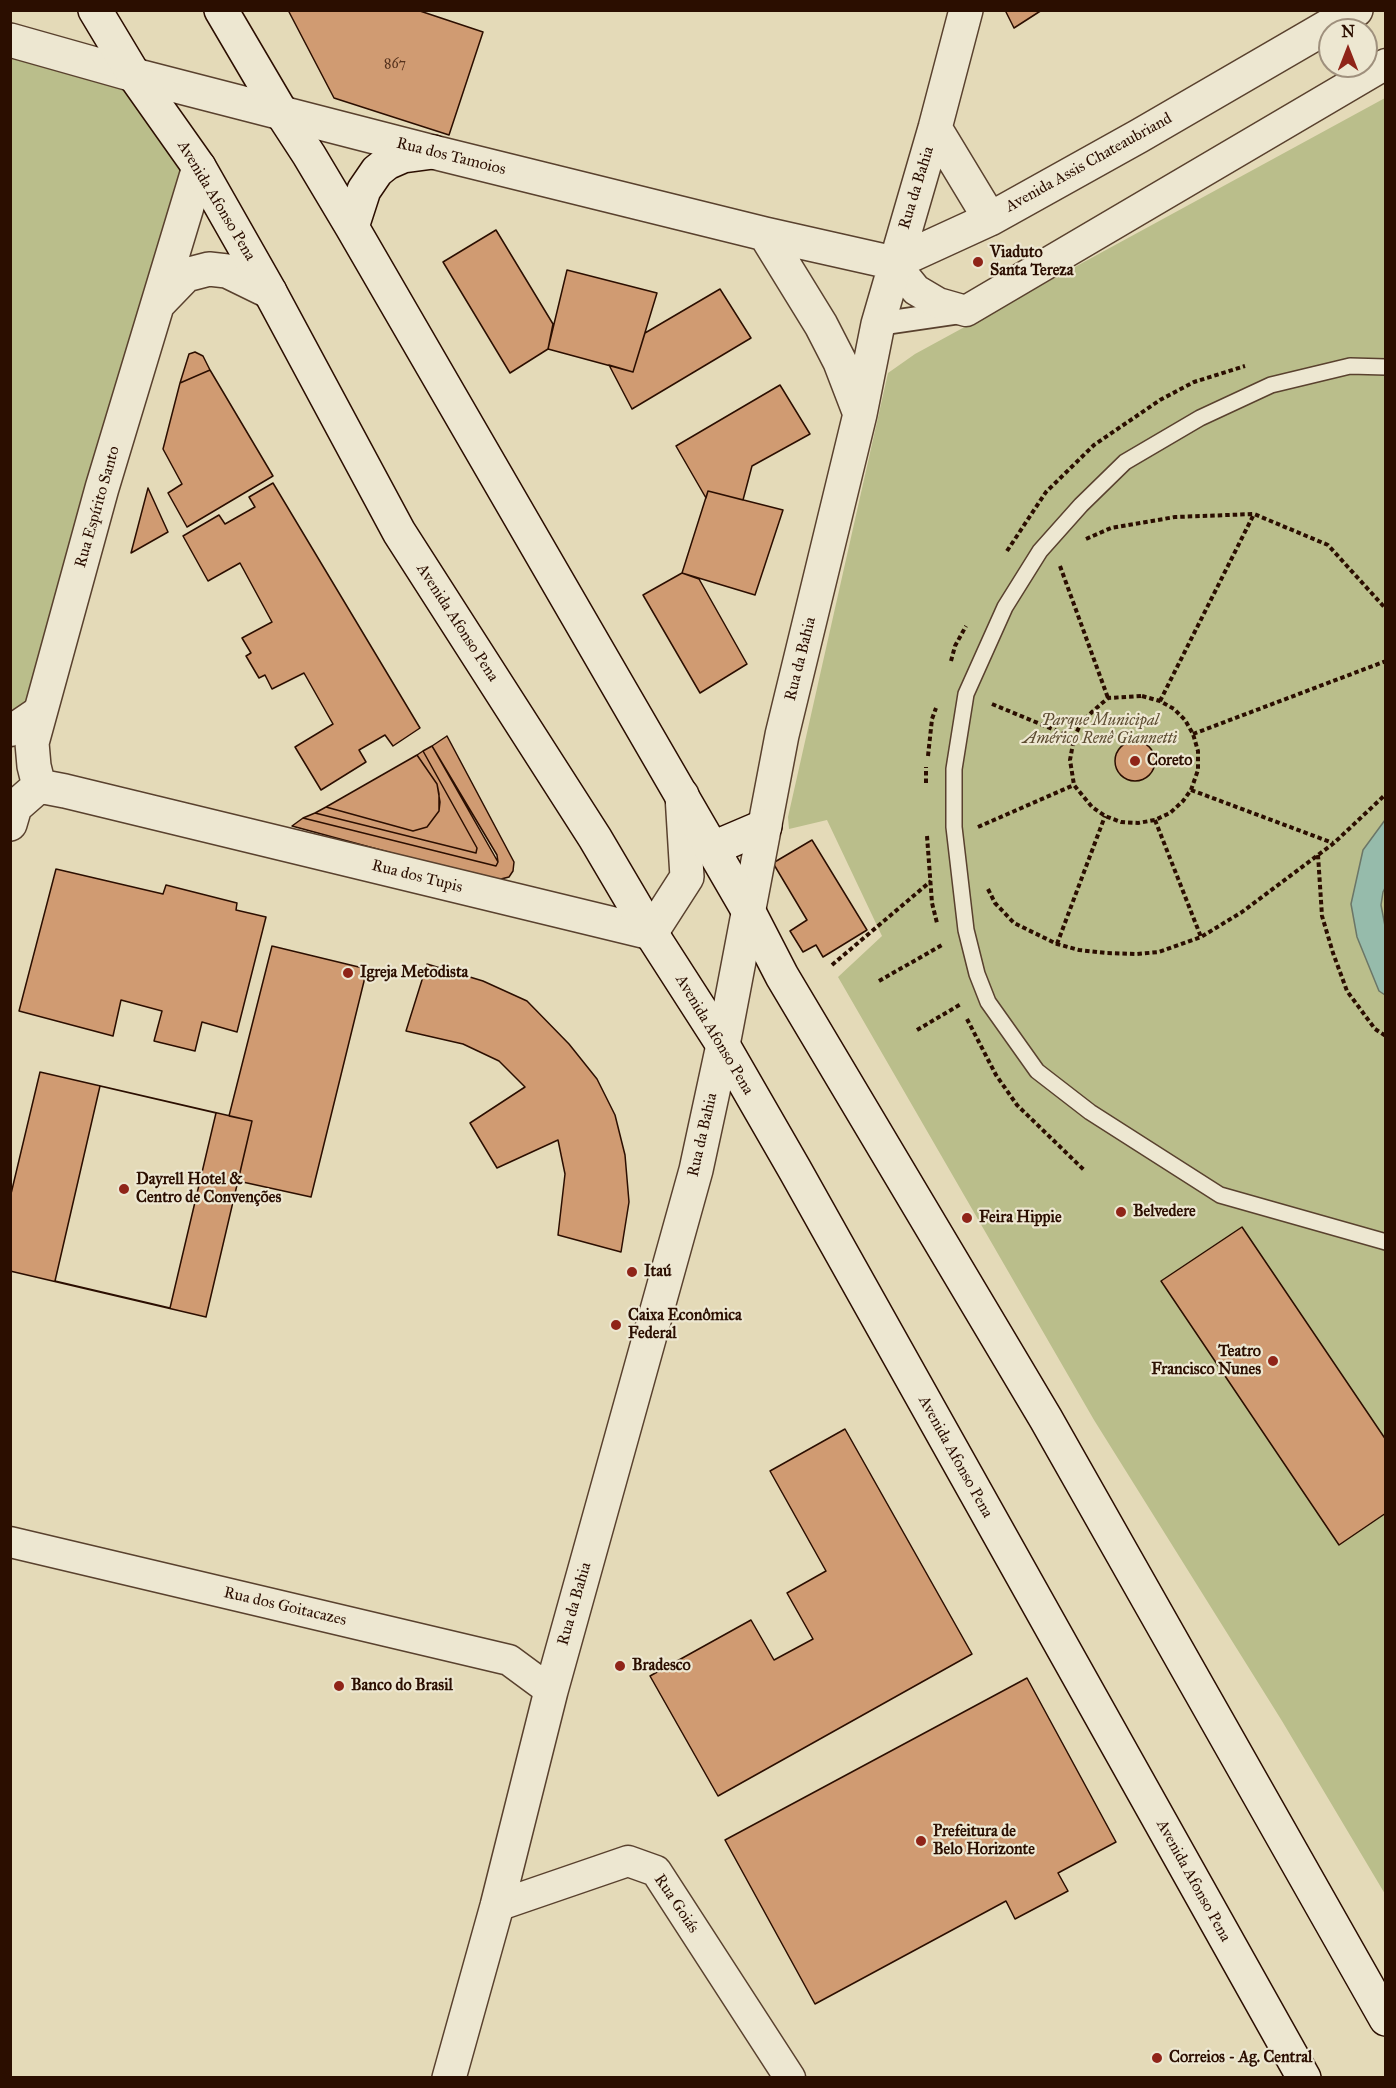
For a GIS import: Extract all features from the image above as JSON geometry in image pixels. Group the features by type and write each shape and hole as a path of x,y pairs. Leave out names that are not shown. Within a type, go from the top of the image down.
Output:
{"street":[{"name":"Avenida Afonso Pena","path":"95,10 134,75 199,167 270,292 399,532 595,838 651,933 723,1045 1304,2078"},
{"name":"Rua da Bahia","path":"449,2078 497,1906 551,1691 696,1170 723,1045 782,735 860,414 878,324 935,128 966,10"},
{"name":"Avenida Assis Chateaubriand","path":"894,263 990,219 1139,136 1356,10"},
{"path":"222,11 352,227 682,795 749,912 782,976 1046,1419 1386,2019"},
{"name":"Rua dos Tamoios","path":"10,40 134,75 433,152 765,234 894,263"},
{"path":"878,324 966,311 1386,64"},
{"path":"935,128 990,219"},
{"path":"352,227 364,190 376,171 403,156 433,152"},
{"name":"Rua Espírito Santo","path":"39,786 32,743 102,488 199,167"},
{"path":"765,234 821,325 840,362 860,414"},
{"path":"894,263 916,290 938,303 966,311"},
{"name":"Rua Espírito Santo","path":"158,304 186,275 209,268 227,271 270,292"},
{"path":"10,731 41,710"},
{"path":"12,812 39,786"},
{"name":"Rua dos Tupis","path":"39,786 651,933"},
{"path":"651,933 687,877 682,795"},
{"path":"711,849 765,826"},
{"name":"Rua dos Goitacazes","path":"10,1542 509,1660 551,1691"},
{"name":"Rua Goiás","path":"497,1906 628,1861 656,1871 790,2078"}],"lane":[{"path":"1386,367 1350,366 1271,385 1200,418 1125,462 1082,505 1040,551 1005,607 966,694 954,769 954,827 966,930 976,974 988,1002 1037,1071 1090,1112 1220,1195 1386,1242"}],"path":[{"path":"1005,554 1046,492 1094,445 1160,400 1194,382 1256,363"},
{"path":"1160,701 1254,514"},
{"path":"1079,543 1111,528 1175,517 1254,514 1328,545 1386,609"},
{"path":"1052,570 1058,560 1108,698"},
{"path":"949,667 955,646 966,625"},
{"path":"1193,734 1386,661"},
{"path":"990,714 995,694"},
{"path":"1142,696 1160,701 1174,709 1185,720 1193,734 1198,751 1198,770 1191,790 1170,813 1155,820 1138,824 1121,822 1105,816 1092,807 1074,784 1070,760 1074,738 1081,723 1108,698 1142,696"},
{"path":"926,784 932,719 939,698"},
{"path":"992,704 1074,738"},
{"path":"978,827 1074,784"},
{"path":"1191,790 1334,843"},
{"path":"986,882 995,903 1014,923 1057,944 1079,950 1137,954 1159,952 1201,937 1242,912 1334,843 1386,794"},
{"path":"1057,944 1105,816"},
{"path":"977,817 977,834"},
{"path":"1155,820 1201,937"},
{"path":"927,826 932,903 937,924"},
{"path":"1318,854 1322,916 1332,953 1347,991 1375,1029 1386,1036"},
{"path":"832,965 931,881"},
{"path":"940,934 944,952"},
{"path":"879,981 942,945"},
{"path":"958,995 970,1029 996,1075 1017,1105 1085,1171"},
{"path":"917,1030 961,1004"}],"green space":[{"path":"10,40 134,75 188,151 42,700 19,711 10,708"},
{"name":"Parque Municipal Américo Renê Giannetti","path":"1385,98 1385,1894 1282,1721 1094,1420 838,977 882,936 827,820 789,829 788,817 888,373 915,354"}],"shaded area":[{"path":"1385,820 1385,888 1381,905 1385,926 1385,995 1379,991 1357,937 1351,904 1363,850"}],"building":[{"path":"288,10 417,10 483,32 449,135 334,98"},
{"path":"1005,10 1042,10 1014,28"},
{"path":"496,230 553,324 548,349 510,373 443,262"},
{"path":"567,270 657,293 633,372 548,349"},
{"path":"720,289 751,338 632,409 609,365 633,372 645,333"},
{"path":"195,352 203,356 210,370 180,383 189,354"},
{"path":"210,370 273,476 187,527 168,493 182,484 163,449 180,383"},
{"path":"780,385 810,434 752,466 743,500 708,491 706,498 676,446"},
{"path":"273,483 420,728 393,746 385,735 359,750 366,762 321,790 295,747 333,724 304,673 272,689 265,675 259,678 246,656 251,653 242,638 272,622 240,563 208,581 183,536 219,515 225,524 255,507 249,497"},
{"path":"148,488 168,532 131,553"},
{"path":"708,491 783,510 755,595 682,573"},
{"path":"682,573 699,579 747,664 700,693 643,595"},
{"path":"447,736 514,862 513,871 509,877 497,880 484,878 292,826 303,818 496,866 498,862 432,746"},
{"name":"Coreto","path":"1135,741 1143,742 1149,747 1154,753 1154,769 1149,775 1143,780 1135,781 1127,780 1121,775 1116,769 1115,761 1116,753 1121,747 1127,742"},
{"path":"432,746 497,855 496,866 303,818 315,813 476,853 477,848 423,751"},
{"path":"423,751 477,848 476,853 315,813 326,807 413,831 427,827 439,811 440,802 437,784 417,755"},
{"path":"417,755 437,784 439,794 439,811 427,827 413,831 326,807"},
{"path":"812,840 867,930 823,957 816,945 803,952 790,931 807,920 773,863"},
{"path":"56,869 163,894 166,885 237,903 236,910 266,917 237,1032 202,1022 195,1051 154,1041 162,1011 121,1000 113,1036 19,1011"},
{"path":"272,946 367,969 311,1197 238,1181 252,1121 229,1116"},
{"path":"427,964 483,981 527,1001 569,1044 597,1079 615,1115 625,1155 629,1202 621,1252 558,1235 565,1174 558,1140 497,1168 470,1123 525,1087 499,1061 463,1044 406,1031"},
{"name":"Dayrell Hotel & Centro de Convenções","path":"40,1072 252,1121 206,1317 10,1271 10,1198"},
{"path":"100,1086 216,1113 170,1308 55,1281"},
{"name":"Teatro Francisco Nunes","path":"1242,1227 1386,1440 1386,1513 1339,1545 1161,1281"},
{"path":"845,1429 972,1654 718,1796 650,1676 751,1620 774,1660 813,1639 787,1593 826,1571 770,1471"},
{"path":"1027,1678 1116,1842 1058,1873 1068,1891 1015,1919 1006,1901 815,2004 725,1840"}],"place":[{"name":"Viaduto Santa Tereza","path":"978,262"},
{"name":"Coreto","path":"1135,761"},
{"name":"Igreja Metodista","path":"348,973"},
{"name":"Dayrell Hotel & Centro de Convenções","path":"124,1189"},
{"name":"Belvedere","path":"1121,1212"},
{"name":"Feira Hippie","path":"967,1218"},
{"name":"Itaú","path":"632,1272"},
{"name":"Caixa Econômica Federal","path":"616,1325"},
{"name":"Teatro Francisco Nunes","path":"1273,1361"},
{"name":"Bradesco","path":"620,1666"},
{"name":"Banco do Brasil","path":"339,1686"},
{"name":"Prefeitura de Belo Horizonte","path":"921,1841"},
{"name":"Correios - Ag. Central","path":"1157,2058"}]}
